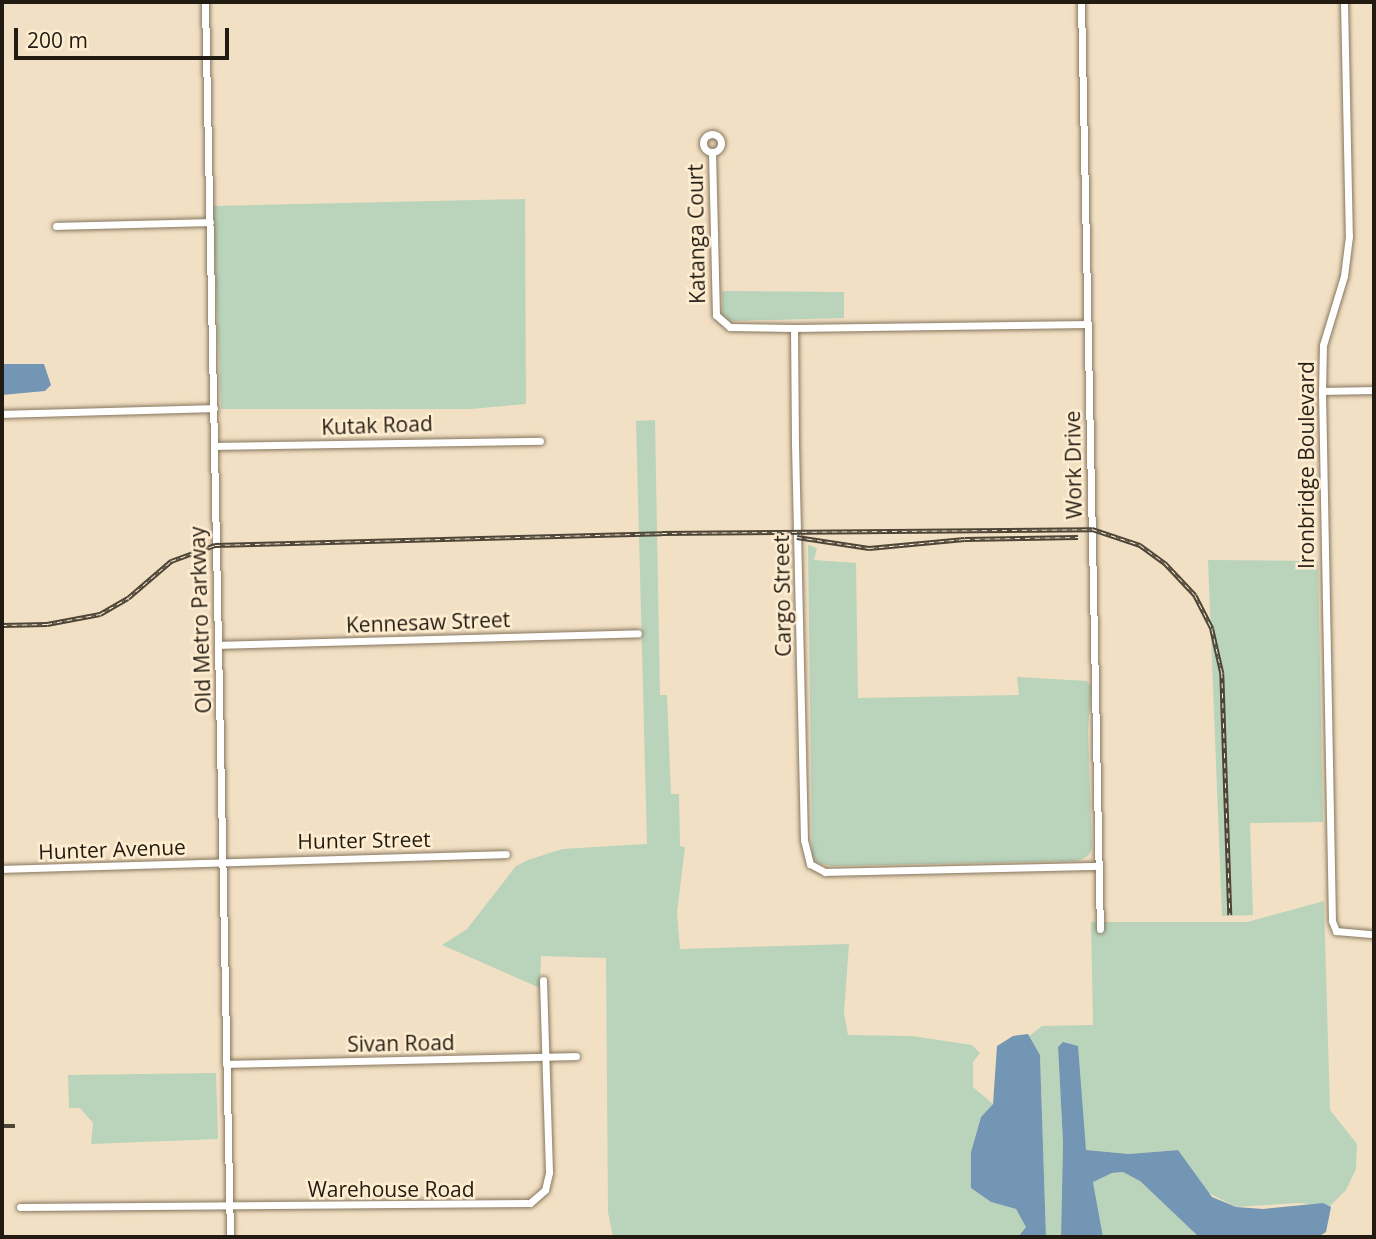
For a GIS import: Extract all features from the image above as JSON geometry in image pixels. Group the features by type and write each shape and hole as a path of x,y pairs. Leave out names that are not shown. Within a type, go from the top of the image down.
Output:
{"street":[{"name":"Old Metro Parkway","path":"205,2 230,1237"},
{"name":"Work Drive","path":"1081,2 1100,929"},
{"name":"Ironbridge Boulevard","path":"1344,2 1348,256 1323,345 1322,391 1332,921 1336,931 1374,934"},
{"name":"Katanga Court","path":"712,152 716,315 730,327 794,328"},
{"path":"56,226 210,222"},
{"path":"794,328 1088,324"},
{"name":"Cargo Street","path":"794,328 804,840 810,864 825,872 1099,866"},
{"path":"1322,391 1374,390"},
{"path":"2,414 214,408"},
{"name":"Kutak Road","path":"214,446 540,441"},
{"name":"Kennesaw Street","path":"218,645 638,633"},
{"name":"Hunter Street","path":"222,861 506,854"},
{"name":"Hunter Avenue","path":"2,869 222,861"},
{"name":"Warehouse Road","path":"20,1208 530,1203 545,1190 549,1172 543,980"},
{"name":"Sivan Road","path":"226,1064 576,1056"}],"green space":[{"path":"525,199 526,404 470,409 221,409 213,206"},
{"path":"722,291 844,292 844,318 730,321 722,316"},
{"path":"655,420 660,695 667,695 671,794 679,794 680,846 685,847 677,913 680,949 849,944 844,1013 848,1035 912,1036 972,1045 980,1053 973,1062 973,1087 993,1104 981,1117 971,1152 971,1188 991,1202 1016,1209 1027,1227 1017,1237 613,1237 608,1212 606,958 541,956 540,988 442,945 467,929 516,866 528,860 562,849 647,844 636,421"},
{"path":"808,545 817,548 814,560 856,563 858,698 1019,695 1017,677 1087,681 1091,687 1088,731 1092,849 1088,856 1078,861 830,866 818,863 812,856"},
{"path":"1208,560 1318,561 1323,822 1250,823 1253,915 1222,916"},
{"path":"1324,901 1330,1110 1357,1144 1356,1169 1346,1190 1330,1206 1299,1203 1236,1207 1203,1190 1178,1150 1129,1154 1086,1150 1079,1090 1058,1048 1063,1142 1061,1237 1046,1237 1040,1055 1029,1036 1042,1026 1093,1025 1091,922 1247,922"},
{"path":"216,1073 218,1139 91,1144 93,1123 80,1108 69,1108 68,1075"},
{"path":"1123,1172 1140,1181 1199,1237 1103,1237 1093,1182 1101,1175"}],"water":[{"path":"2,364 44,364 51,385 45,391 2,395"},
{"path":"1028,1034 1040,1055 1046,1237 1018,1237 1026,1227 1016,1209 991,1202 971,1188 971,1152 981,1117 993,1104 997,1046 1013,1036"},
{"path":"1063,1042 1078,1046 1086,1150 1129,1154 1178,1150 1212,1197 1236,1207 1263,1209 1323,1203 1331,1207 1326,1232 1318,1237 1199,1237 1140,1181 1123,1172 1112,1173 1093,1182 1103,1237 1061,1237 1063,1142 1058,1047"}],"railway":[{"path":"2,625 47,624 100,614 128,598 171,561 215,545 662,533 1092,529 1140,545 1165,563 1195,595 1212,629 1222,673 1230,915"},
{"path":"797,537 869,548 965,539 1078,537"},
{"path":"2,1126 15,1126"}]}
